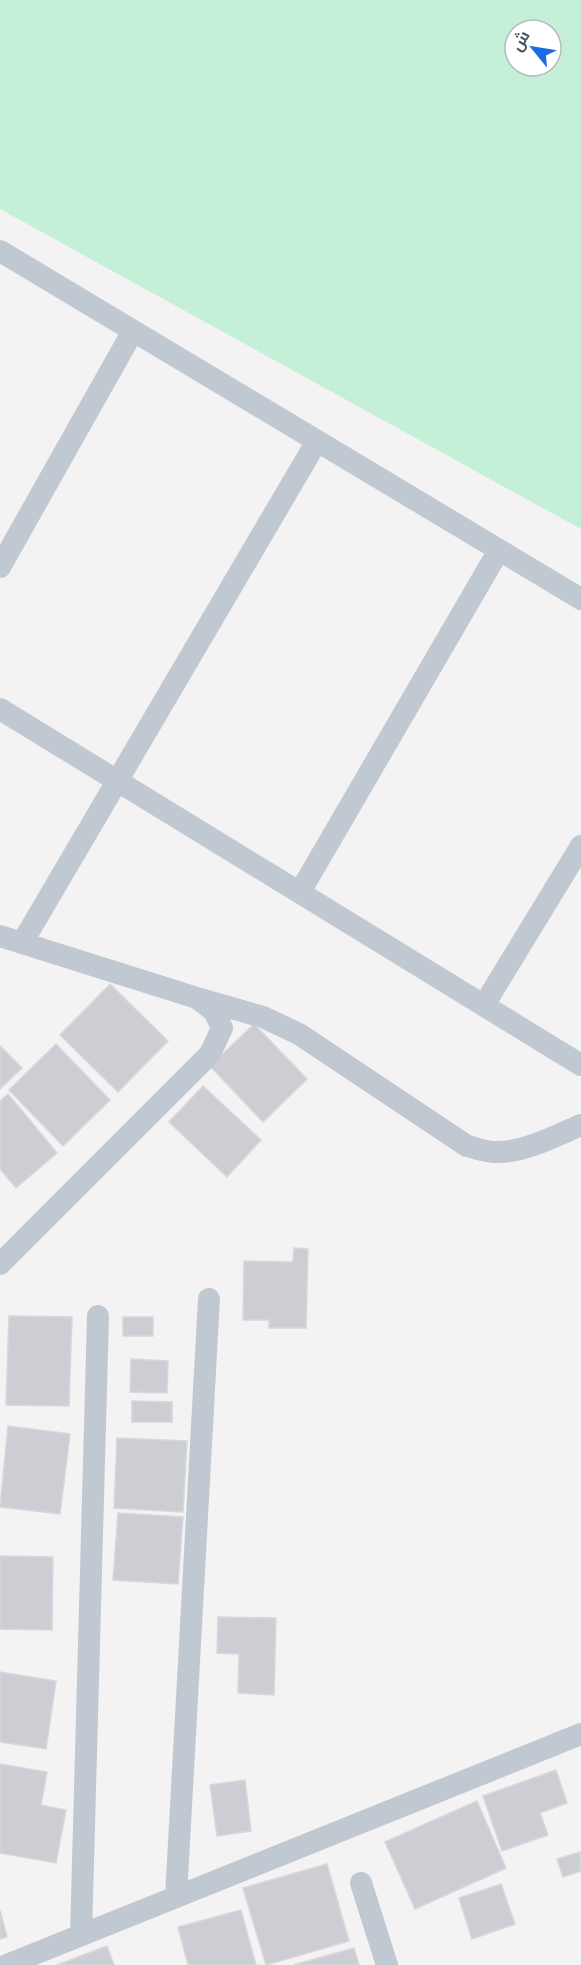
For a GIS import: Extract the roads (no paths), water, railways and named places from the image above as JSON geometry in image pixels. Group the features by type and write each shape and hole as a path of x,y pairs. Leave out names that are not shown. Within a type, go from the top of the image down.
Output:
{"street":[{"path":"0,251 581,599"},
{"path":"0,567 133,331"},
{"path":"22,943 317,441"},
{"path":"300,892 499,550"},
{"path":"0,709 581,1065"},
{"path":"484,1005 581,846"},
{"path":"0,936 263,1017 299,1034 467,1146 494,1152 514,1150 581,1125"},
{"path":"0,1264 210,1054 222,1028 214,1011 197,998"},
{"path":"176,1897 209,1299"},
{"path":"81,1935 98,1316"},
{"path":"7,1965 581,1734"},
{"path":"360,1883 387,1965"}]}
